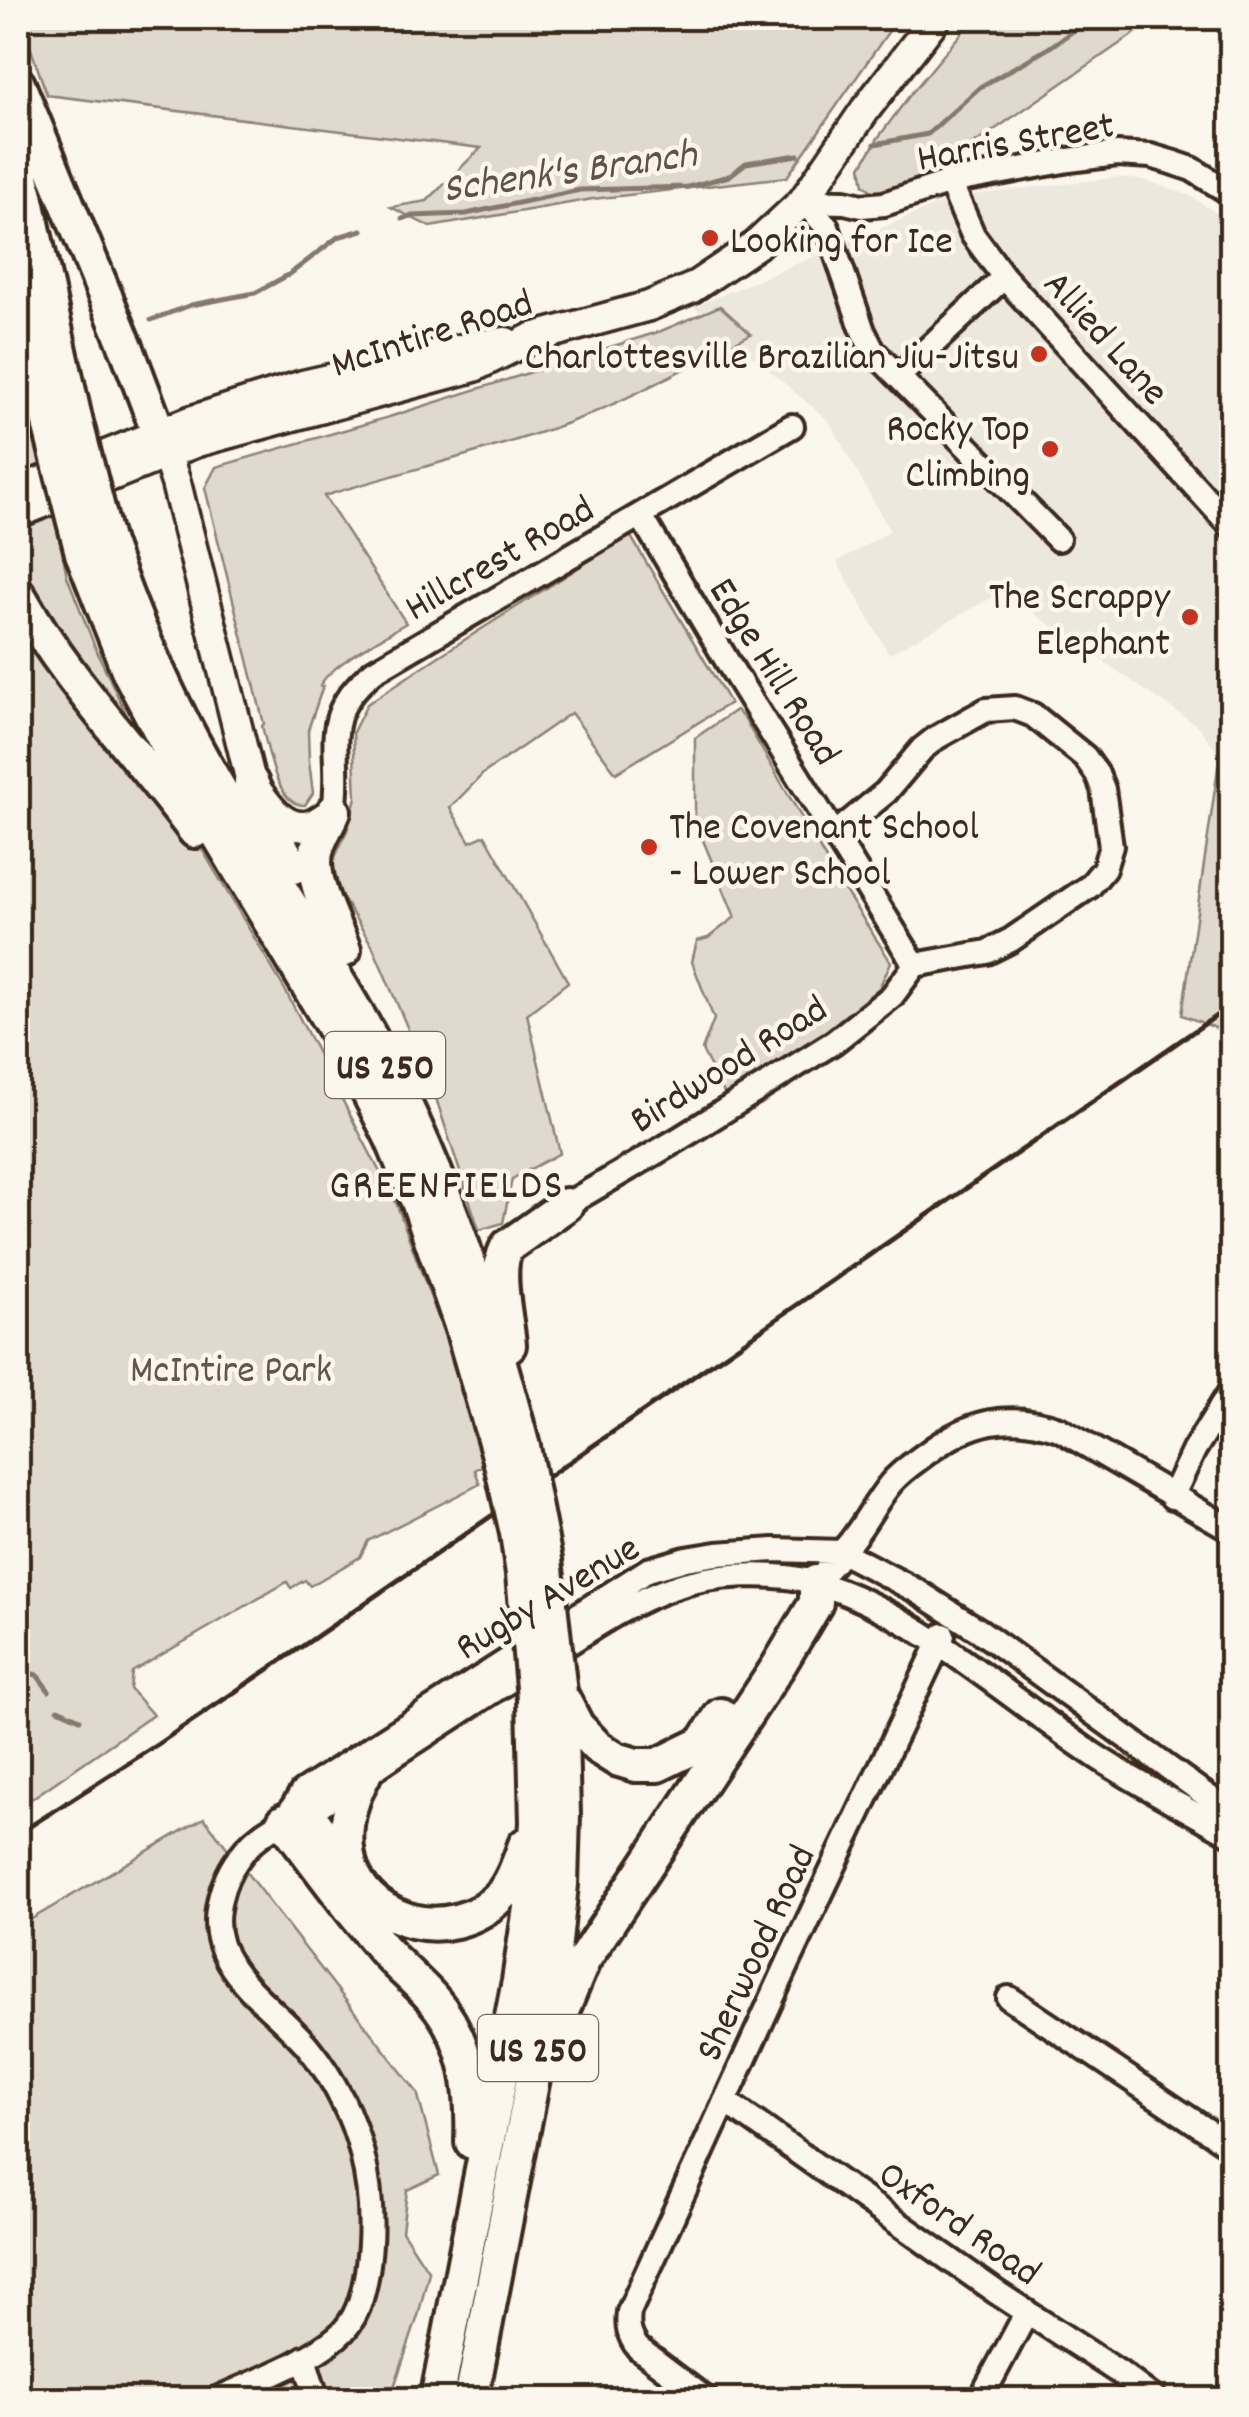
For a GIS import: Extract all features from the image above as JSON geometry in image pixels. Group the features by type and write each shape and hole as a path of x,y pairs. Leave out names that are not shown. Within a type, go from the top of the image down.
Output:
{"highway":[{"path":"18,84 162,443"},
{"name":"US 250","path":"18,159 63,423"},
{"name":"US 250","path":"18,277 63,423 129,672 188,784 343,988 420,1134 470,1267 512,1404 521,1560 547,1696 564,1816 554,1952 471,2400"},
{"name":"US 250","path":"94,546 392,1140 512,1453 547,1579 547,1696 530,1908 437,2400"},
{"path":"18,594 67,671 226,872 264,887"},
{"path":"251,782 273,833 401,1048 420,1134"},
{"path":"334,811 316,851 316,868 321,896 344,950"},
{"path":"512,1404 500,1259 508,1246 566,1204"},
{"path":"547,1696 597,1747 616,1759 636,1765 658,1765 703,1744 795,1597 816,1582"},
{"path":"533,2078 583,1962 779,1665 816,1603 816,1582"},
{"path":"358,1884 346,1847 346,1826 364,1776"},
{"path":"295,1817 370,1900 403,1919 440,1924 471,1916 498,1898 522,1854 538,1802"},
{"path":"295,1817 374,1939 433,1999 462,2048 473,2111 468,2208 458,2292"}],"main road":[{"name":"McIntire Road","path":"162,443 190,421 303,385 475,346 532,338 649,306 692,288 756,244 804,200 865,110 936,18"},
{"path":"18,491 162,443"},
{"path":"18,513 162,443"},
{"path":"162,443 176,482 251,782 281,819 293,825 312,825 334,811"}],"street":[{"name":"Harris Street","path":"804,200 872,206 950,182 1069,160 1134,154 1192,170 1232,194"},
{"name":"Allied Lane","path":"950,182 973,235 1004,277 1232,527"},
{"path":"804,200 827,227 873,351 1058,539"},
{"path":"898,376 1004,277"},
{"name":"Hillcrest Road","path":"334,811 336,727 346,698 355,686 374,671 792,426"},
{"name":"Edge Hill Road","path":"641,516 732,671 915,965"},
{"path":"834,834 886,792 922,749 986,710 1015,708 1033,715 1085,758 1097,774 1103,789 1111,846 1104,869 1090,886 987,952 915,965"},
{"name":"Birdwood Road","path":"566,1204 834,1042 892,996 915,965"},
{"path":"1172,1497 1194,1450 1232,1389"},
{"path":"816,1582 906,1469 964,1430 1000,1420 1039,1422 1058,1429 1232,1530"},
{"name":"Rugby Avenue","path":"295,1817 302,1792 648,1570 717,1554 774,1550 842,1552 954,1613 1232,1814"},
{"name":"Rugby Avenue","path":"295,1817 641,1599 726,1576 757,1576 816,1582 886,1612 939,1644 1099,1758 1232,1835"},
{"name":"Sherwood Road","path":"706,2400 638,2348 630,2338 629,2312 954,1613"},
{"path":"215,2400 304,2358 340,2336 356,2314 366,2280 372,2210 368,2174 347,2106 308,2046 241,1980 218,1940 218,1908 231,1867 242,1852 295,1817"},
{"path":"1009,1998 1232,2147"},
{"name":"Oxford Road","path":"725,2102 1156,2400"},
{"path":"980,2400 1026,2312"},
{"path":"304,2358 317,2400"}],"shaded area":[{"path":"1119,177 1144,180 1189,195 1232,227 1231,772 1199,727 1002,592 889,654 837,562 890,531 829,421 694,307 955,197"}],"green space":[{"path":"20,18 898,18 787,177 593,199 430,227 391,207 427,201 481,148 47,95"},
{"path":"974,18 1157,18 930,174 876,194 864,185 861,167 910,95"},
{"path":"720,306 751,334 636,393 536,434 324,496 406,623 325,678 308,730 313,793 305,805 287,797 271,761 205,488 216,467 661,331"},
{"name":"McIntire Park","path":"18,337 67,576 95,647 140,744 284,988 397,1205 490,1461 475,1470 480,1484 368,1541 360,1557 310,1586 305,1580 291,1588 287,1582 132,1672 130,1689 153,1715 18,1808"},
{"path":"630,535 730,703 616,773 571,713 484,773 450,808 470,842 485,835 568,982 527,1014 560,1153 512,1179 503,1223 479,1230 431,1083 372,945 335,886 333,862 356,797 353,732 367,704"},
{"path":"736,710 891,962 879,988 838,1024 726,1097 702,1050 714,1019 692,962 697,941 708,938 735,917 695,821 695,738"},
{"path":"1218,768 1231,788 1231,1034 1182,1015"},
{"path":"204,1818 417,2092 439,2175 407,2190 402,2231 429,2272 418,2316 390,2399 18,2399 18,1927"}],"waterway":[{"name":"Schenk's Branch","path":"875,144 928,134 980,87 1092,18"},
{"name":"Schenk's Branch","path":"402,219 466,214 580,190 688,187 729,176 746,163 798,155"},
{"name":"Schenk's Branch","path":"151,320 191,305 255,293 290,274 338,237 362,230"},
{"path":"18,1670 37,1675 49,1691"},
{"path":"58,1709 80,1719"}],"railway":[{"path":"18,1834 310,1641 1232,1005"}],"place":[{"name":"Looking for Ice","path":"710,238"},
{"name":"Charlottesville Brazilian Jiu-Jitsu","path":"1039,354"},
{"name":"Rocky Top Climbing","path":"1050,449"},
{"name":"The Scrappy Elephant","path":"1190,617"},
{"name":"The Covenant School - Lower School","path":"649,847"}],"district":[{"name":"GREENFIELDS","path":"447,1182"}]}
